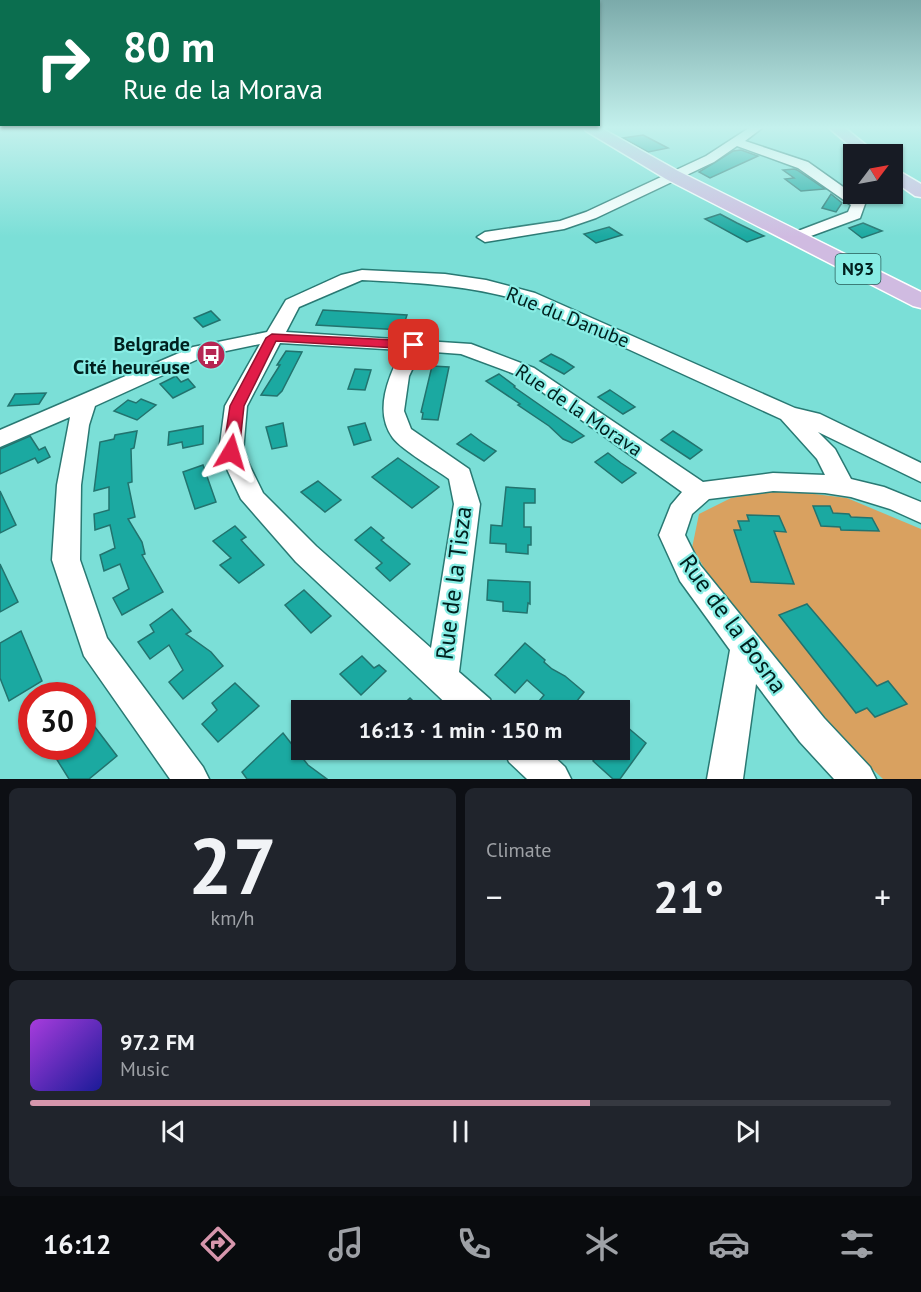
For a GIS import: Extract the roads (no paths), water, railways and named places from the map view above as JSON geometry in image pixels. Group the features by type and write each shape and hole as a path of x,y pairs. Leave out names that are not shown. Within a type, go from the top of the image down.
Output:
{"main road":[{"name":"N93","path":"654,164 921,300"},
{"path":"903,180 921,192"}],"street":[{"path":"485,237 564,225 591,216 697,164"},
{"path":"795,237 855,215 858,204 801,164"},
{"name":"Rue du Danube","path":"466,700 306,554 253,499 231,452 237,406 292,304 362,275 444,279 486,285 529,297 789,414 827,455 843,488"},
{"name":"Rue de la Morava","path":"0,439 200,351 237,342 272,338 464,348 527,372 699,492"},
{"name":"Rue de la Tisza","path":"414,345 399,376 393,411 402,434 460,475 467,504 442,678"},
{"path":"85,403 78,425 69,485 66,560 95,646 191,779"},
{"path":"789,414 812,419 921,473"},
{"path":"699,492 753,482 817,482 881,497 920,511"},
{"name":"Rue de la Bosna","path":"699,492 679,511 672,535 690,573 812,730 858,779"},
{"path":"725,779 746,647"},
{"path":"532,760 553,779"}],"place":[{"name":"Belgrade Cité heureuse","path":"211,355"}]}
